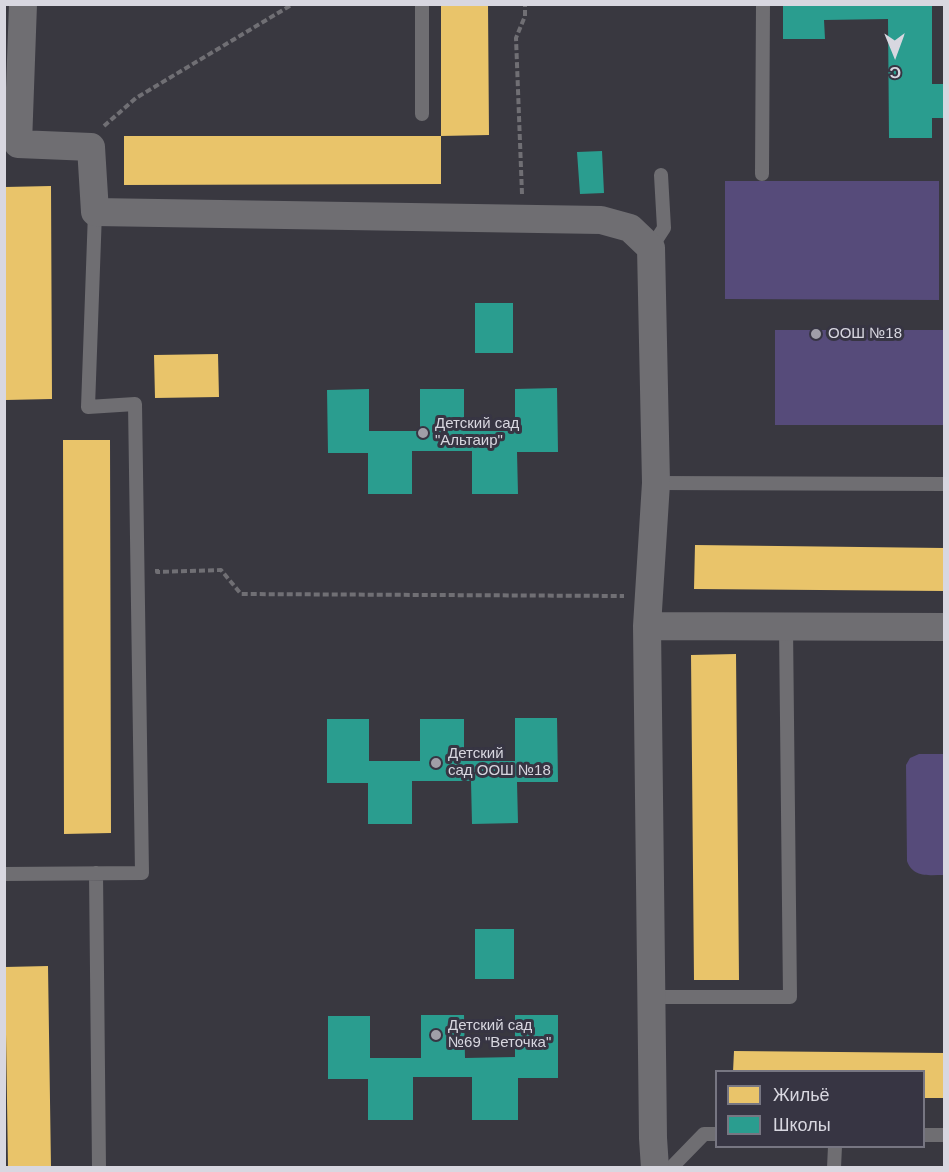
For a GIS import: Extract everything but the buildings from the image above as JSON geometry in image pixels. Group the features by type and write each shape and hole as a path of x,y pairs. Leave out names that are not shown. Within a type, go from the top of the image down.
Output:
{"street":[{"path":"23,4 11,144 91,147 95,212 601,220 630,228 651,248 656,483 647,626 652,1138 655,1167"},
{"path":"647,626 945,627"}],"lane":[{"path":"422,4 422,114"},
{"path":"762,174 763,4"},
{"path":"651,248 664,228 661,175"},
{"path":"4,874 142,873 135,404 88,406 95,212"},
{"path":"656,483 945,484"},
{"path":"651,998 790,997 786,627"},
{"path":"96,873 99,1167"},
{"path":"671,1167 704,1134 715,1134"},
{"path":"925,1135 945,1135"},
{"path":"834,1148 834,1167"}],"path":[{"path":"81,147 136,98 293,4"},
{"path":"523,219 516,38 525,16 525,4"},
{"path":"157,561 157,572 221,570 241,594 649,597"}],"shaded area":[{"path":"725,181 939,181 939,300 725,299"},
{"path":"775,330 944,330 944,425 775,425"},
{"path":"919,754 944,754 944,875 917,873 907,861 906,765 910,758"}],"place":[{"name":"ООШ №18","path":"816,334"},
{"name":"Детский сад \"Альтаир\"","path":"423,433"},
{"name":"Детский сад ООШ №18","path":"436,763"},
{"name":"Детский сад №69 \"Веточка\"","path":"436,1035"}]}
